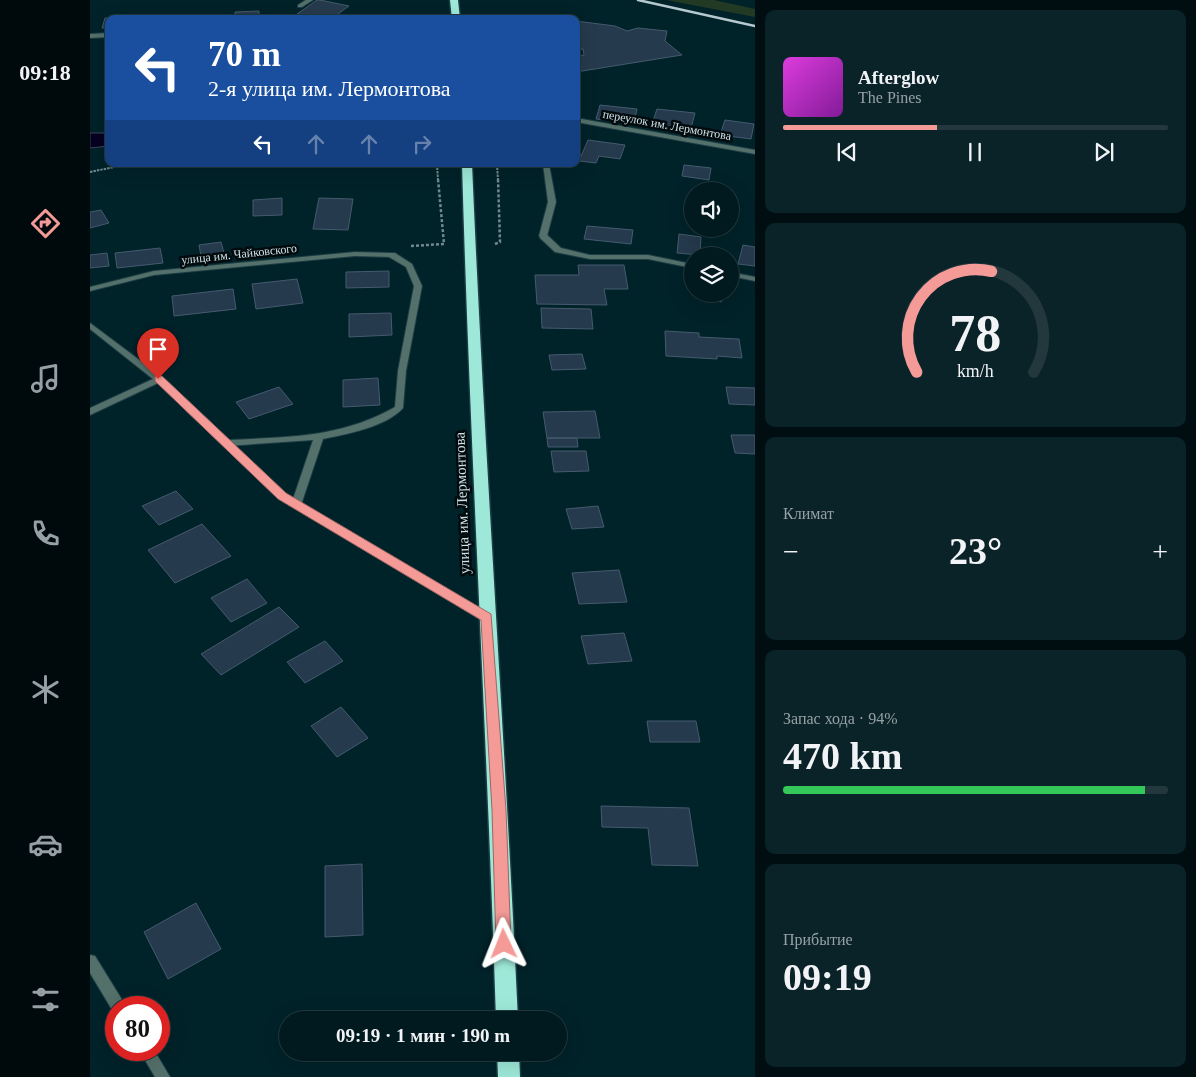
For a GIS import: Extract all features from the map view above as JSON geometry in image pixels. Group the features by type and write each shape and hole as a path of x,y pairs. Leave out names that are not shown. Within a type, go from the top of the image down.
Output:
{"highway":[{"path":"454,0 456,15"},
{"name":"улица им. Лермонтова","path":"467,167 487,618 499,810 507,1011"},
{"path":"508,1061 509,1077"}],"street":[{"path":"300,6 310,0"},
{"path":"90,36 105,35"},
{"name":"переулок им. Лермонтова","path":"580,121 755,152"},
{"path":"546,167 552,202 544,236 558,250 590,257 648,257 684,264"},
{"name":"улица им. Чайковского","path":"90,289 154,273 355,254 392,255 409,266 418,286 402,370 399,408 384,420 318,436"},
{"path":"739,276 755,279"},
{"path":"90,325 158,379 282,496 487,618"},
{"path":"90,412 158,379"},
{"path":"228,443 318,436 296,505"},
{"path":"90,961 112,996"},
{"path":"153,1061 163,1077"}],"path":[{"path":"90,172 114,167"},
{"path":"414,244 444,244 437,167"},
{"path":"495,244 500,242 497,167"}],"green space":[{"path":"666,0 714,0 755,9 755,17"}],"shaded area":[{"path":"90,133 105,133 105,146 90,148"}],"building":[{"path":"317,0 349,6 337,15 297,14"},
{"path":"259,11 259,15 235,15 235,12"},
{"path":"580,22 615,26 627,31 638,28 667,31 665,41 682,55 580,71 580,56 584,55 583,49 580,49"},
{"path":"600,105 637,109 634,123 596,119"},
{"path":"657,109 695,113 690,132 651,127"},
{"path":"725,120 754,124 751,139 720,135"},
{"path":"588,140 625,145 620,159 599,156 596,163 580,161"},
{"path":"684,165 711,168 709,180 682,176"},
{"path":"282,198 282,215 253,216 253,200"},
{"path":"319,198 353,199 348,230 313,229"},
{"path":"101,210 109,223 90,228 90,212"},
{"path":"587,226 633,230 631,244 584,239"},
{"path":"679,234 684,235 684,237 701,237 700,247 684,247 684,254 677,253"},
{"path":"221,242 224,253 201,256 199,245"},
{"path":"743,245 755,247 755,266 739,264"},
{"path":"160,248 163,263 117,268 115,253"},
{"path":"107,253 109,266 90,268 90,255"},
{"path":"578,265 624,265 628,289 604,289 607,305 537,304 535,275 579,275"},
{"path":"389,271 389,287 346,288 346,272"},
{"path":"297,279 303,303 256,309 252,284"},
{"path":"233,289 236,309 174,316 172,296"},
{"path":"541,308 591,309 593,329 542,328"},
{"path":"391,313 392,335 349,337 349,314"},
{"path":"665,331 699,333 699,337 739,339 742,358 717,356 717,359 666,356"},
{"path":"582,354 586,369 552,370 549,355"},
{"path":"378,378 380,405 343,407 343,380"},
{"path":"279,387 293,404 249,419 236,402"},
{"path":"726,387 755,388 755,405 729,404"},
{"path":"595,411 600,438 547,438 543,412"},
{"path":"731,435 755,435 755,454 735,453"},
{"path":"547,438 577,438 578,447 548,447"},
{"path":"551,451 586,451 589,471 554,472"},
{"path":"176,491 193,509 159,525 142,506"},
{"path":"598,506 604,527 572,529 566,509"},
{"path":"202,524 231,556 175,583 148,550"},
{"path":"619,570 627,602 579,604 572,573"},
{"path":"247,579 267,603 231,622 211,598"},
{"path":"279,607 299,627 221,675 201,654"},
{"path":"624,633 632,661 588,664 581,636"},
{"path":"325,641 343,661 305,683 287,662"},
{"path":"341,707 368,738 337,757 311,726"},
{"path":"647,721 696,721 700,742 650,742"},
{"path":"601,806 689,808 698,866 652,865 648,828 602,827"},
{"path":"362,864 363,935 325,937 325,866"},
{"path":"196,903 221,949 168,979 144,932"}],"railway":[{"path":"638,0 755,26"}],"route":[{"path":"158,379 282,496 487,618 499,810 504,944"}]}
